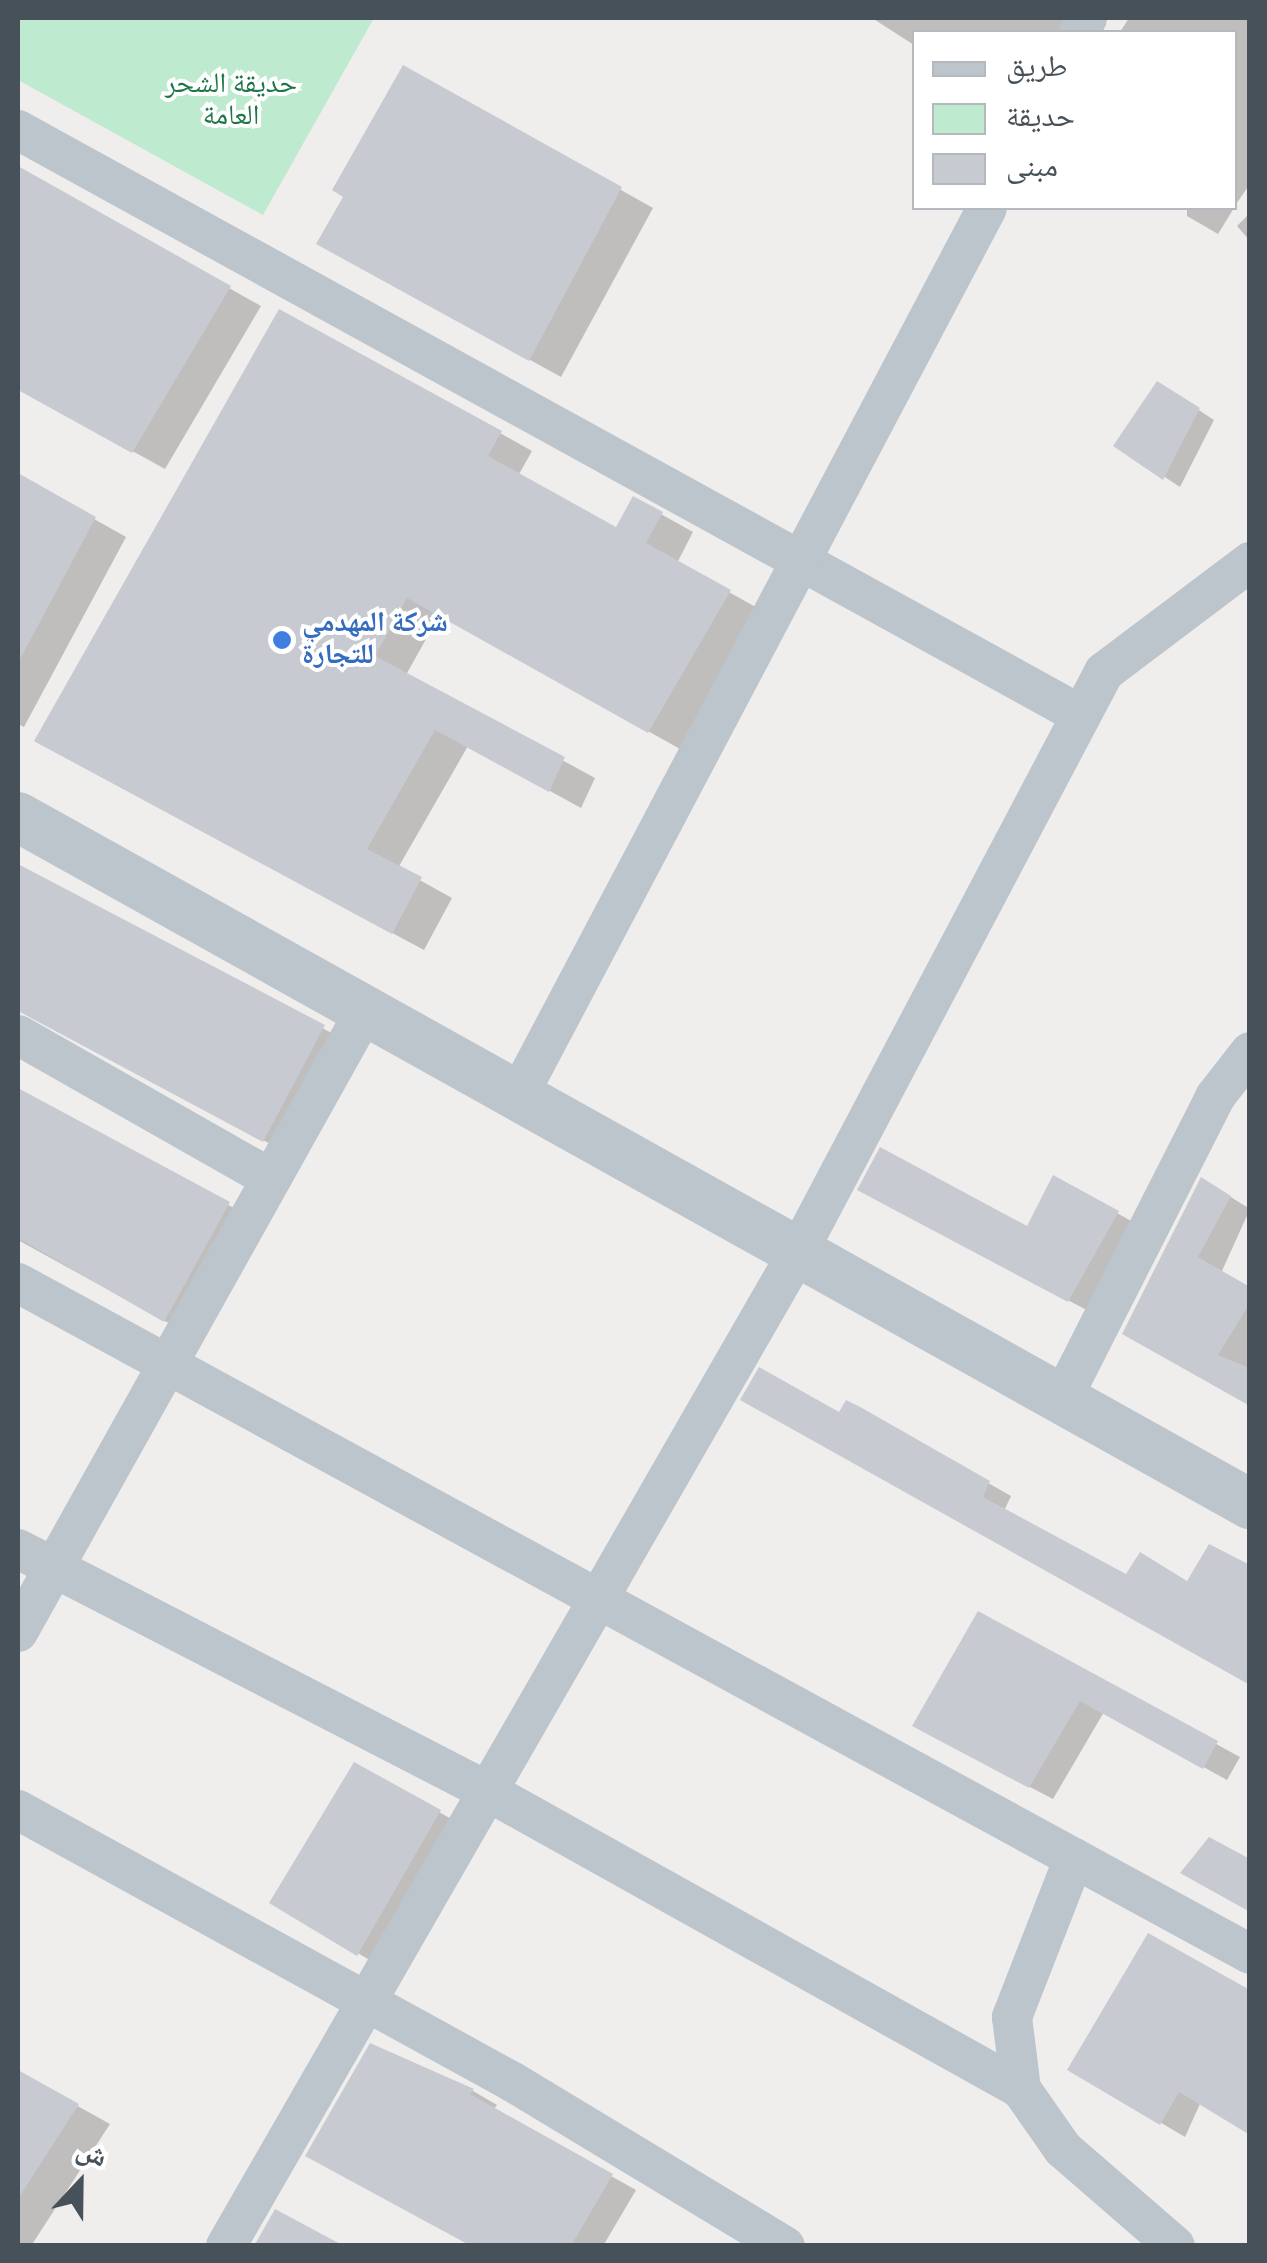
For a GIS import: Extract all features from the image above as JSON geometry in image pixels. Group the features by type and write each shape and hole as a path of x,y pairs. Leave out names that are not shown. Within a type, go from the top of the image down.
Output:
{"street":[{"path":"18,130 1081,715"},
{"path":"518,1096 986,210"},
{"path":"226,2246 798,1252 1104,672 1250,562"},
{"path":"18,817 1250,1504"},
{"path":"18,1632 365,1010"},
{"path":"18,1035 271,1179"},
{"path":"1062,1399 1215,1097 1250,1052"},
{"path":"18,1283 1250,1954"},
{"path":"18,1548 488,1792 1020,2089 1063,2149 1175,2246"},
{"path":"18,1810 366,2002 782,2245"},
{"path":"1020,2089 1012,2017 1074,1858"}],"green space":[{"name":"حديقة الشحر العامة","path":"18,18 374,18 263,215 18,80"}],"building":[{"path":"403,65 622,187 529,361 316,244 343,197 332,190"},
{"path":"18,166 231,286 132,453 18,390"},
{"path":"279,309 502,431 488,456 616,527 633,496 663,512 646,543 731,590 648,733 407,598 375,656 565,757 549,792 435,730 367,849 422,877 392,934 34,741"},
{"path":"1157,381 1200,408 1163,480 1113,446"},
{"path":"18,473 96,517 18,663"},
{"path":"18,864 325,1025 263,1142 18,1011"},
{"path":"18,1088 230,1202 164,1322 18,1238"},
{"path":"880,1147 1027,1226 1053,1175 1119,1211 1068,1302 857,1190"},
{"path":"1201,1177 1231,1196 1198,1257 1250,1287 1250,1303 1218,1355 1250,1368 1250,1406 1122,1334"},
{"path":"759,1367 839,1412 846,1400 862,1408 990,1481 983,1497 1126,1574 1140,1552 1187,1581 1209,1544 1250,1565 1250,1685 740,1400"},
{"path":"978,1611 1218,1741 1203,1769 1080,1701 1029,1788 912,1726"},
{"path":"354,1762 441,1810 357,1956 269,1903"},
{"path":"1209,1837 1250,1859 1250,1912 1180,1873"},
{"path":"1148,1933 1250,1990 1250,2135 1179,2092 1160,2125 1067,2070"},
{"path":"370,2043 474,2089 470,2094 613,2174 571,2246 471,2246 305,2156"},
{"path":"18,2070 79,2104 18,2199"},
{"path":"275,2209 344,2246 254,2246"}],"place":[{"name":"شركة المهدمي للتجارة","path":"282,640"}]}
